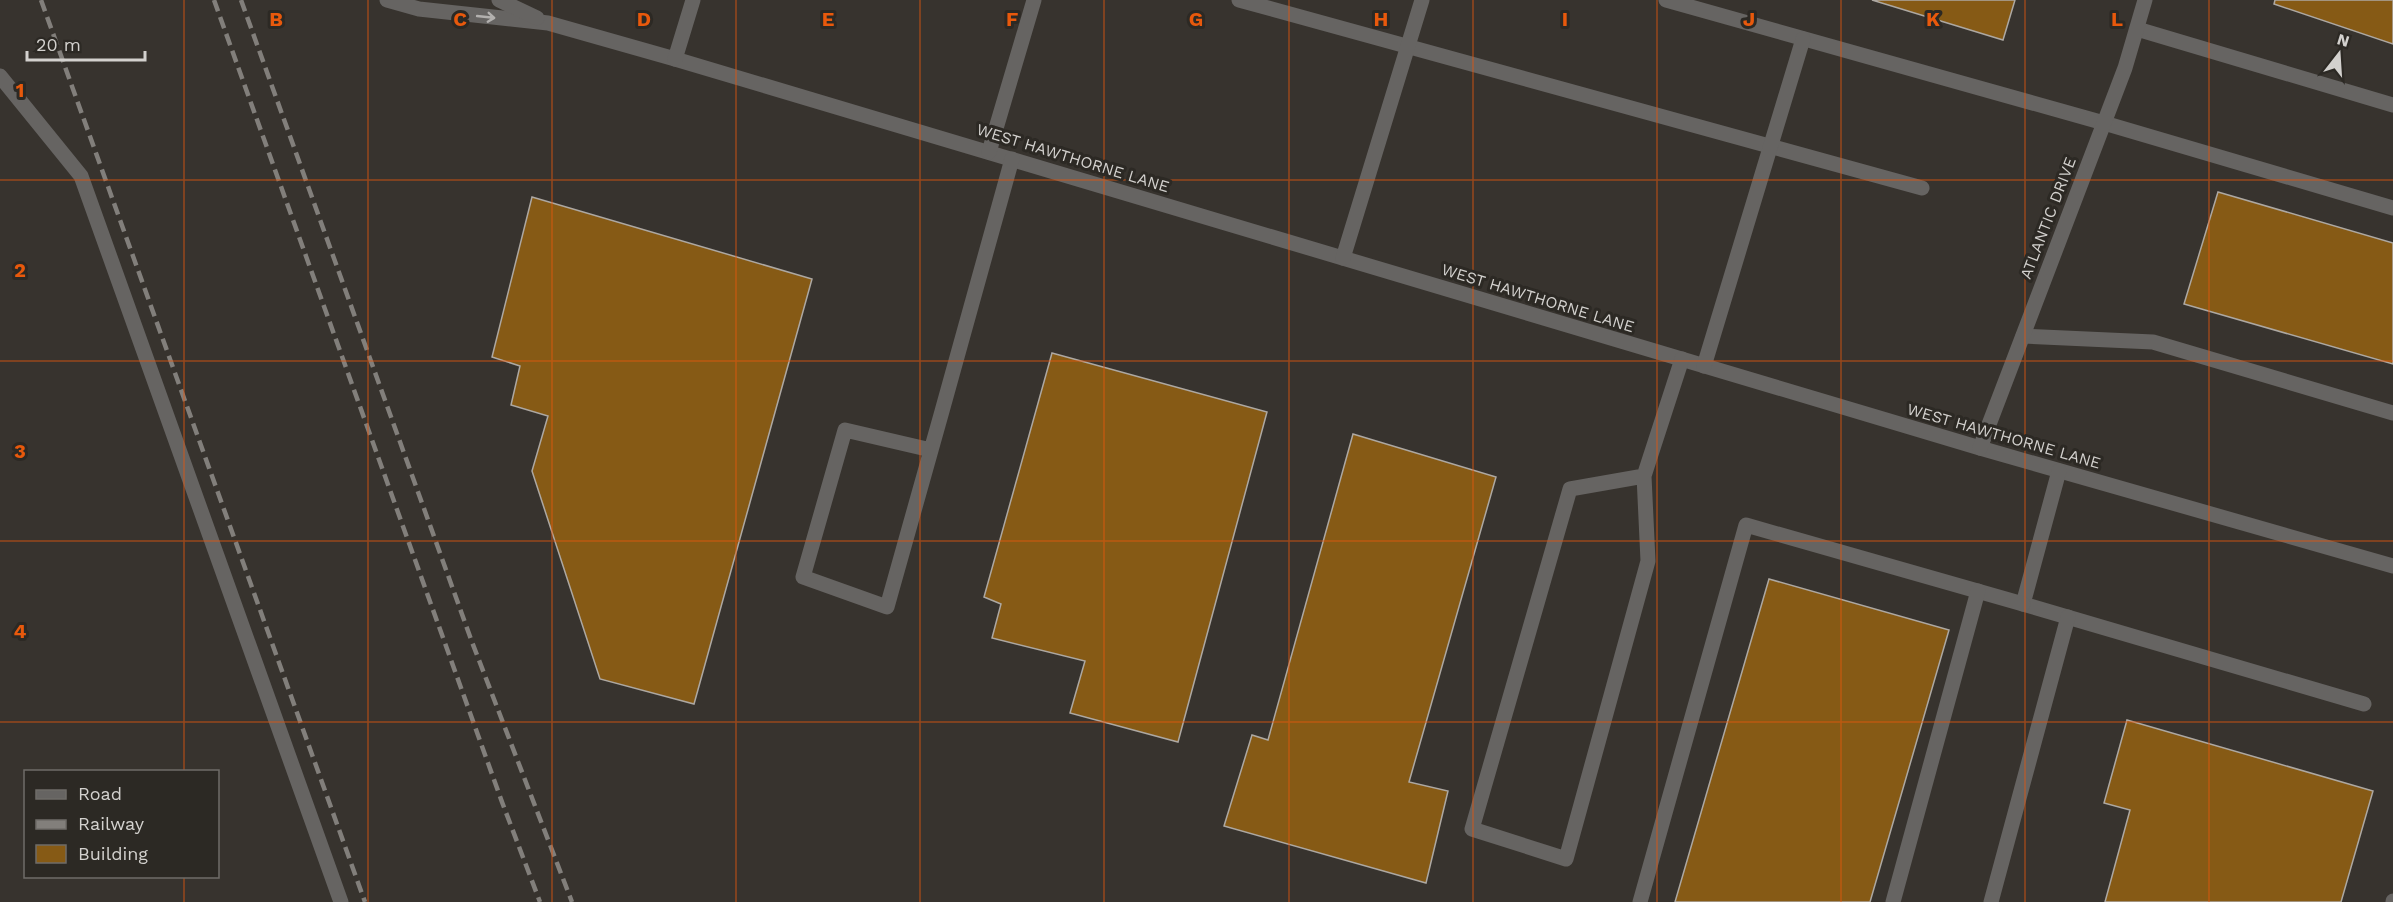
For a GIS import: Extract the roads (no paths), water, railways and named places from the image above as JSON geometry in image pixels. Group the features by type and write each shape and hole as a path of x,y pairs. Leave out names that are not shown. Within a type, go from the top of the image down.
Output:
{"street":[{"path":"387,0 419,9 548,23"},
{"path":"500,0 548,23"},
{"path":"675,59 693,0"},
{"path":"989,152 1034,0"},
{"path":"1239,0 1922,188"},
{"path":"1343,258 1422,0"},
{"path":"1666,0 2104,123 2393,208"},
{"name":"ATLANTIC DRIVE","path":"1980,448 2104,123 2145,0"},
{"name":"WEST HAWTHORNE LANE","path":"548,23 989,152 1980,448 2393,566"},
{"path":"2137,28 2393,105"},
{"path":"1704,366 1803,39"},
{"path":"0,76 81,176 341,902"},
{"path":"931,450 845,430 803,577 887,607 931,450 1012,159"},
{"path":"2023,336 2153,342 2393,412"},
{"path":"1644,476 1570,489 1472,830 1566,860 1648,561 1644,476 1682,359"},
{"path":"2023,604 2059,471"},
{"path":"1640,902 1746,525 2364,704"},
{"path":"1893,902 1978,591"},
{"path":"1991,902 2068,617"}],"railway":[{"path":"41,0 365,902"},
{"path":"214,0 540,902"},
{"path":"241,0 472,642 572,902"}]}
